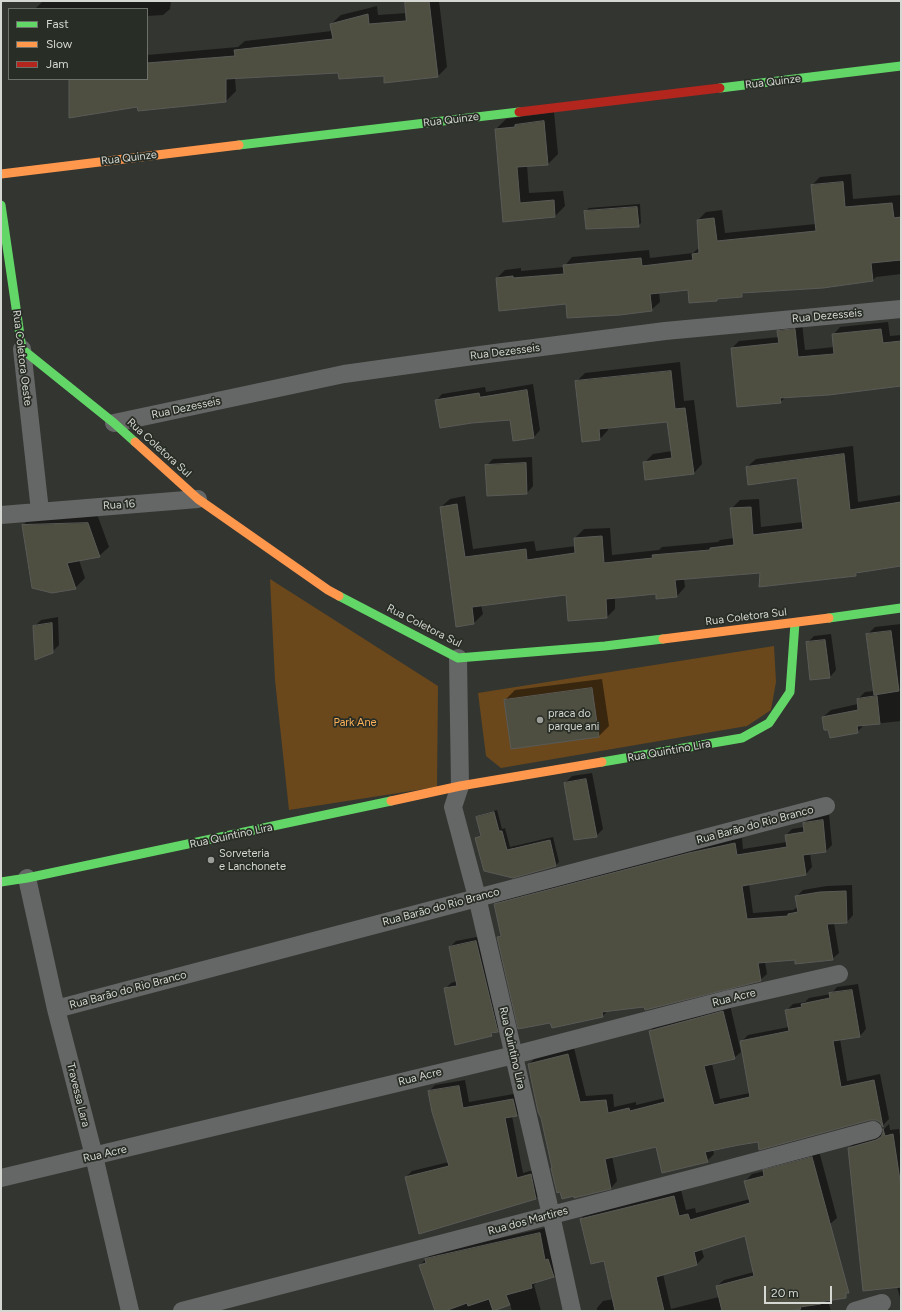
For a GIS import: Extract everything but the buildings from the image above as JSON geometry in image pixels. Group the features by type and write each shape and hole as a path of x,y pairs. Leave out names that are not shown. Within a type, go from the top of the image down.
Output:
{"street":[{"name":"Rua Quinze","path":"1,174 901,66"},
{"name":"Rua Coletora Oeste","path":"1,208 22,349 40,511"},
{"name":"Rua Dezesseis","path":"114,423 344,374 665,331 901,309"},
{"name":"Rua Coletora Sul","path":"22,349 114,423 198,499 328,590 458,658 605,646 795,623 901,608"},
{"name":"Rua 16","path":"1,515 198,499"},
{"name":"Rua Quintino Lira","path":"1,882 27,878 460,786 742,738 769,723 790,692 795,623"},
{"name":"Rua Quintino Lira","path":"458,658 460,786 453,807 478,897 572,1311"},
{"name":"Rua Barão do Rio Branco","path":"56,1009 826,806"},
{"name":"Travessa Lara","path":"27,878 56,1009 94,1156 130,1311"},
{"name":"Rua Acre","path":"1,1178 514,1055 729,999 838,974"},
{"name":"Rua dos Martires","path":"182,1311 873,1130"},
{"path":"855,1311 882,1303"}],"green space":[{"name":"Park Ane","path":"270,579 438,686 437,787 289,810 275,680"},
{"path":"774,646 776,682 771,710 747,726 501,768 486,756 478,693"}],"traffic: fast":[{"path":"720,88 901,66"},
{"path":"239,145 519,112"},
{"path":"1,205 22,349 114,423 135,442"},
{"path":"339,596 458,658 605,646 663,639"},
{"path":"829,618 901,608"},
{"path":"602,762 742,738 769,723 790,692 795,623"},
{"path":"1,882 27,878 391,801"}],"traffic: slow":[{"path":"1,174 239,145"},
{"path":"135,442 198,499 328,590 339,596"},
{"path":"663,639 829,618"},
{"path":"391,801 460,786 602,762"}],"traffic: jam":[{"path":"519,112 720,88"}],"place":[{"name":"praca do parque ani","path":"540,720"},
{"name":"Sorveteria e Lanchonete","path":"211,860"}]}
